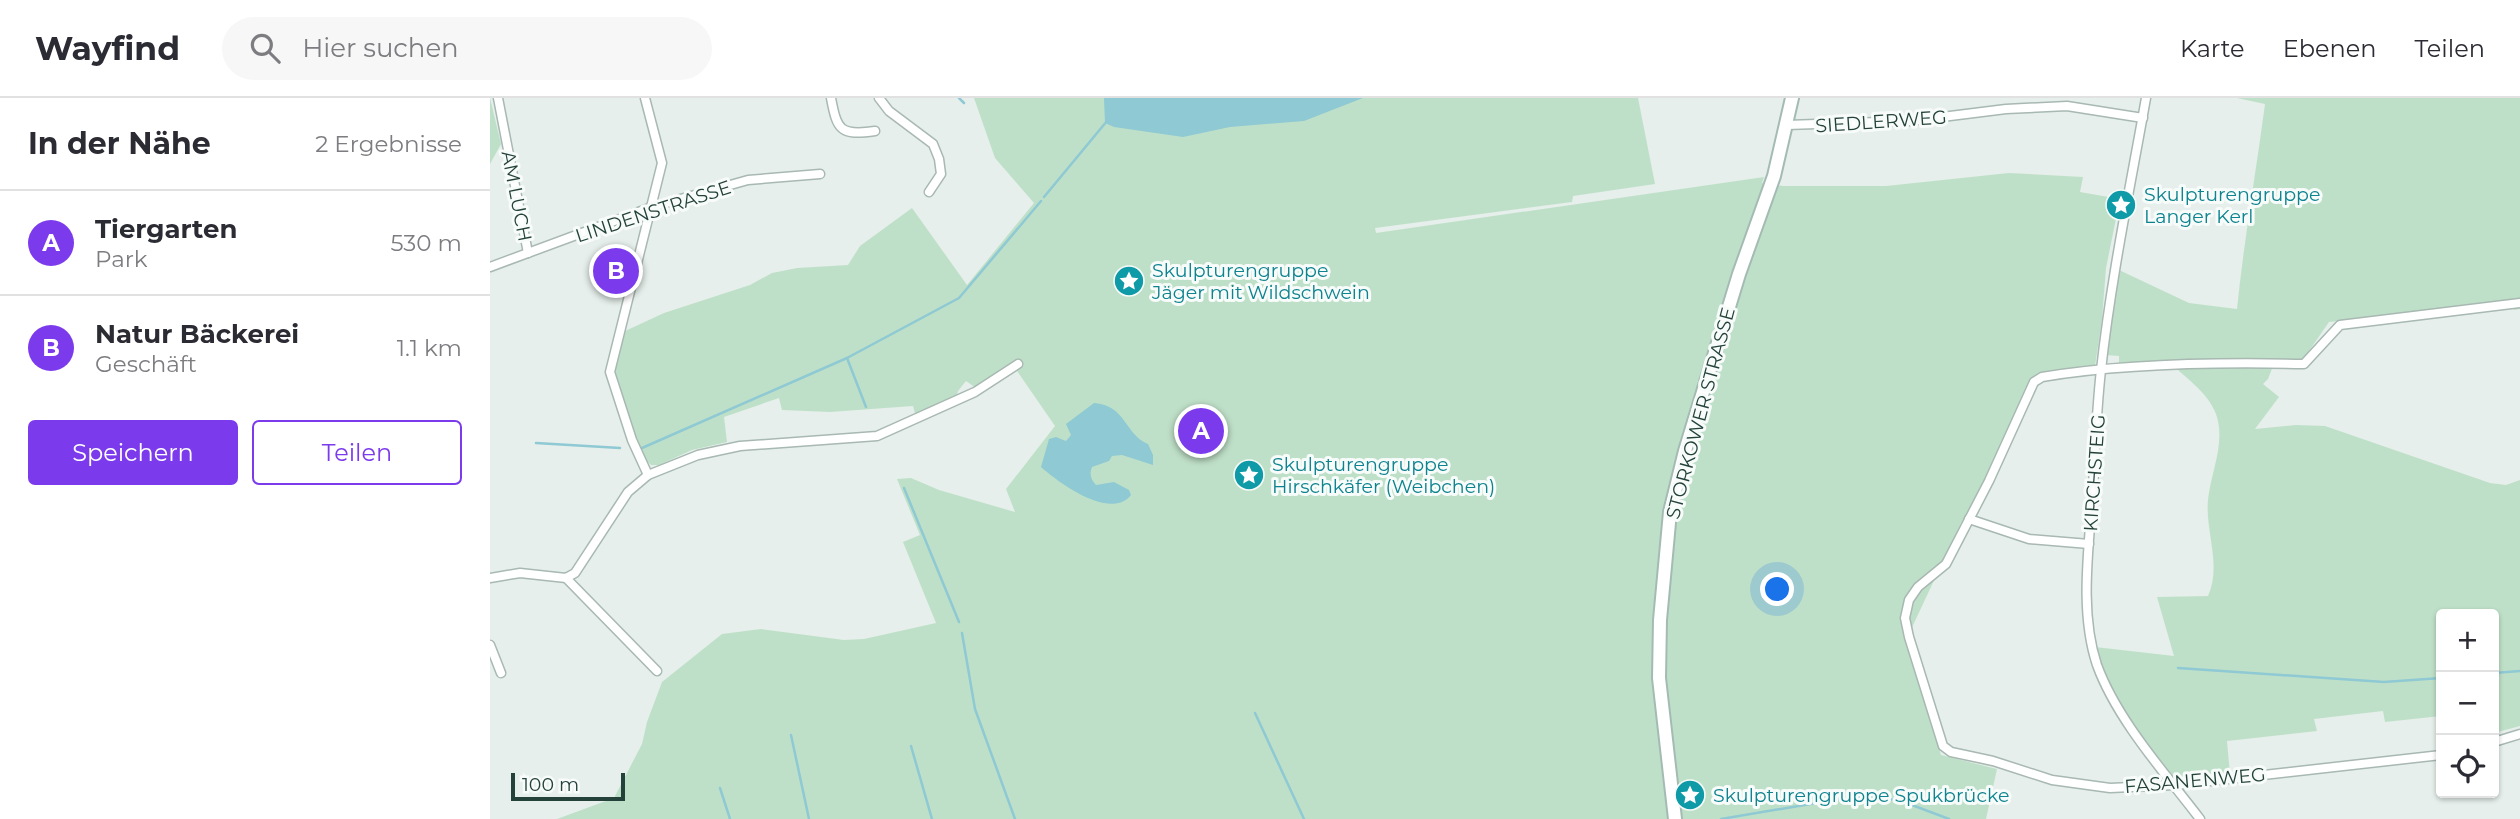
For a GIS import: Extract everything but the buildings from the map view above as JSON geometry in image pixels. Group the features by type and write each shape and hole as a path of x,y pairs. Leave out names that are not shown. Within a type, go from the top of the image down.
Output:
{"main road":[{"name":"STORKOWER STRASSE","path":"1675,819 1659,678 1660,620 1670,512 1739,274 1774,176 1792,98"}],"street":[{"name":"AM LUCH","path":"498,98 528,253"},
{"path":"645,98 662,163 610,372 632,440 648,475"},
{"path":"831,98 836,124 841,129 875,131"},
{"path":"879,98 889,111 929,139 936,149 941,174 929,192"},
{"name":"KIRCHSTEIG","path":"2146,98 2119,245 2101,370 2087,606 2096,661 2117,705 2200,819"},
{"name":"SIEDLERWEG","path":"1786,125 1910,121 2067,106 2143,118"},
{"name":"LINDENSTRASSE","path":"490,267 652,208 748,180 820,174"},
{"path":"2089,544 2029,539 1969,519 2034,382 2042,377 2101,370 2245,363 2304,364 2340,325 2520,303"},
{"path":"490,579 520,573 566,578 575,573 628,492 648,475 698,455 740,446 877,436 975,392 1018,364"},
{"name":"FASANENWEG","path":"1969,519 1945,564 1918,587 1909,600 1905,618 1935,726 1943,746 1951,752 2064,781 2110,788 2175,785 2436,756"},
{"path":"566,578 657,671"},
{"path":"490,645 501,673"},
{"path":"2499,740 2520,734"}],"green space":[{"path":"490,98 501,144 490,164"},
{"path":"974,98 1638,98 1655,184 1573,196 1572,202 1375,228 1376,233 1764,177 1762,183 1783,186 1886,186 2009,173 2083,177 2080,192 2120,199 2106,268 2095,366 2037,373 1977,501 1961,523 1907,638 1941,755 1997,769 1986,819 557,819 614,798 642,744 662,682 722,634 761,629 844,640 864,639 936,623 903,542 920,535 897,479 911,478 939,490 1015,512 1006,489 1055,426 1015,368 979,390 966,381 956,398 916,417 913,406 830,412 782,410 779,398 724,417 727,442 692,450 659,465 651,465 644,458 613,373 623,332 664,313 750,285 772,273 797,268 848,265 860,246 912,208 967,285 1034,203 995,158"},
{"path":"2237,98 2520,98 2520,309 2514,310 2513,301 2329,322 2302,361 2119,363 2119,356 2106,355 2119,270 2189,303 2237,309 2265,104"},
{"path":"2273,366 2263,384 2279,397 2255,429 2296,425 2325,426 2490,483 2506,485 2520,480 2520,726 2499,732 2499,609 2436,609 2436,717 2385,722 2383,711 2314,719 2317,731 2227,741 2230,775 2179,781 2172,775 2118,698 2095,647 2174,656 2157,597 2208,596 2212,584 2213,560 2208,500 2219,446 2219,425 2209,401 2177,369"}],"water":[{"path":"1104,98 1363,98 1304,121 1230,127 1183,137 1114,127 1105,123"},
{"path":"1094,403 1105,405 1119,414 1134,434 1148,444 1153,455 1153,465 1122,455 1112,456 1109,461 1092,467 1091,477 1096,485 1114,482 1129,490 1131,495 1122,502 1111,504 1085,497 1041,467 1049,439 1056,437 1066,441 1071,435 1066,424"}],"waterway":[{"path":"959,98 964,103"},
{"path":"1044,197 1107,121"},
{"path":"642,448 847,358 959,298 1041,201"},
{"path":"847,358 866,407"},
{"path":"536,443 620,448"},
{"path":"904,488 959,622"},
{"path":"962,633 975,709 1015,819"},
{"path":"2178,668 2384,682 2436,678"},
{"path":"2499,673 2520,671"},
{"path":"1255,713 1304,819"},
{"path":"791,735 809,819"},
{"path":"911,746 932,819"},
{"path":"720,788 730,819"},
{"path":"1721,819 1846,798 1879,797 1904,802 1949,819"}],"place":[{"name":"Skulpturengruppe Langer Kerl","path":"2121,205"},
{"name":"Natur Bäckerei","path":"616,271"},
{"name":"Skulpturengruppe Jäger mit Wildschwein","path":"1129,281"},
{"name":"Tiergarten","path":"1201,431"},
{"name":"Skulpturengruppe Hirschkäfer (Weibchen)","path":"1249,475"},
{"name":"Skulpturengruppe Spukbrücke","path":"1690,795"}]}
